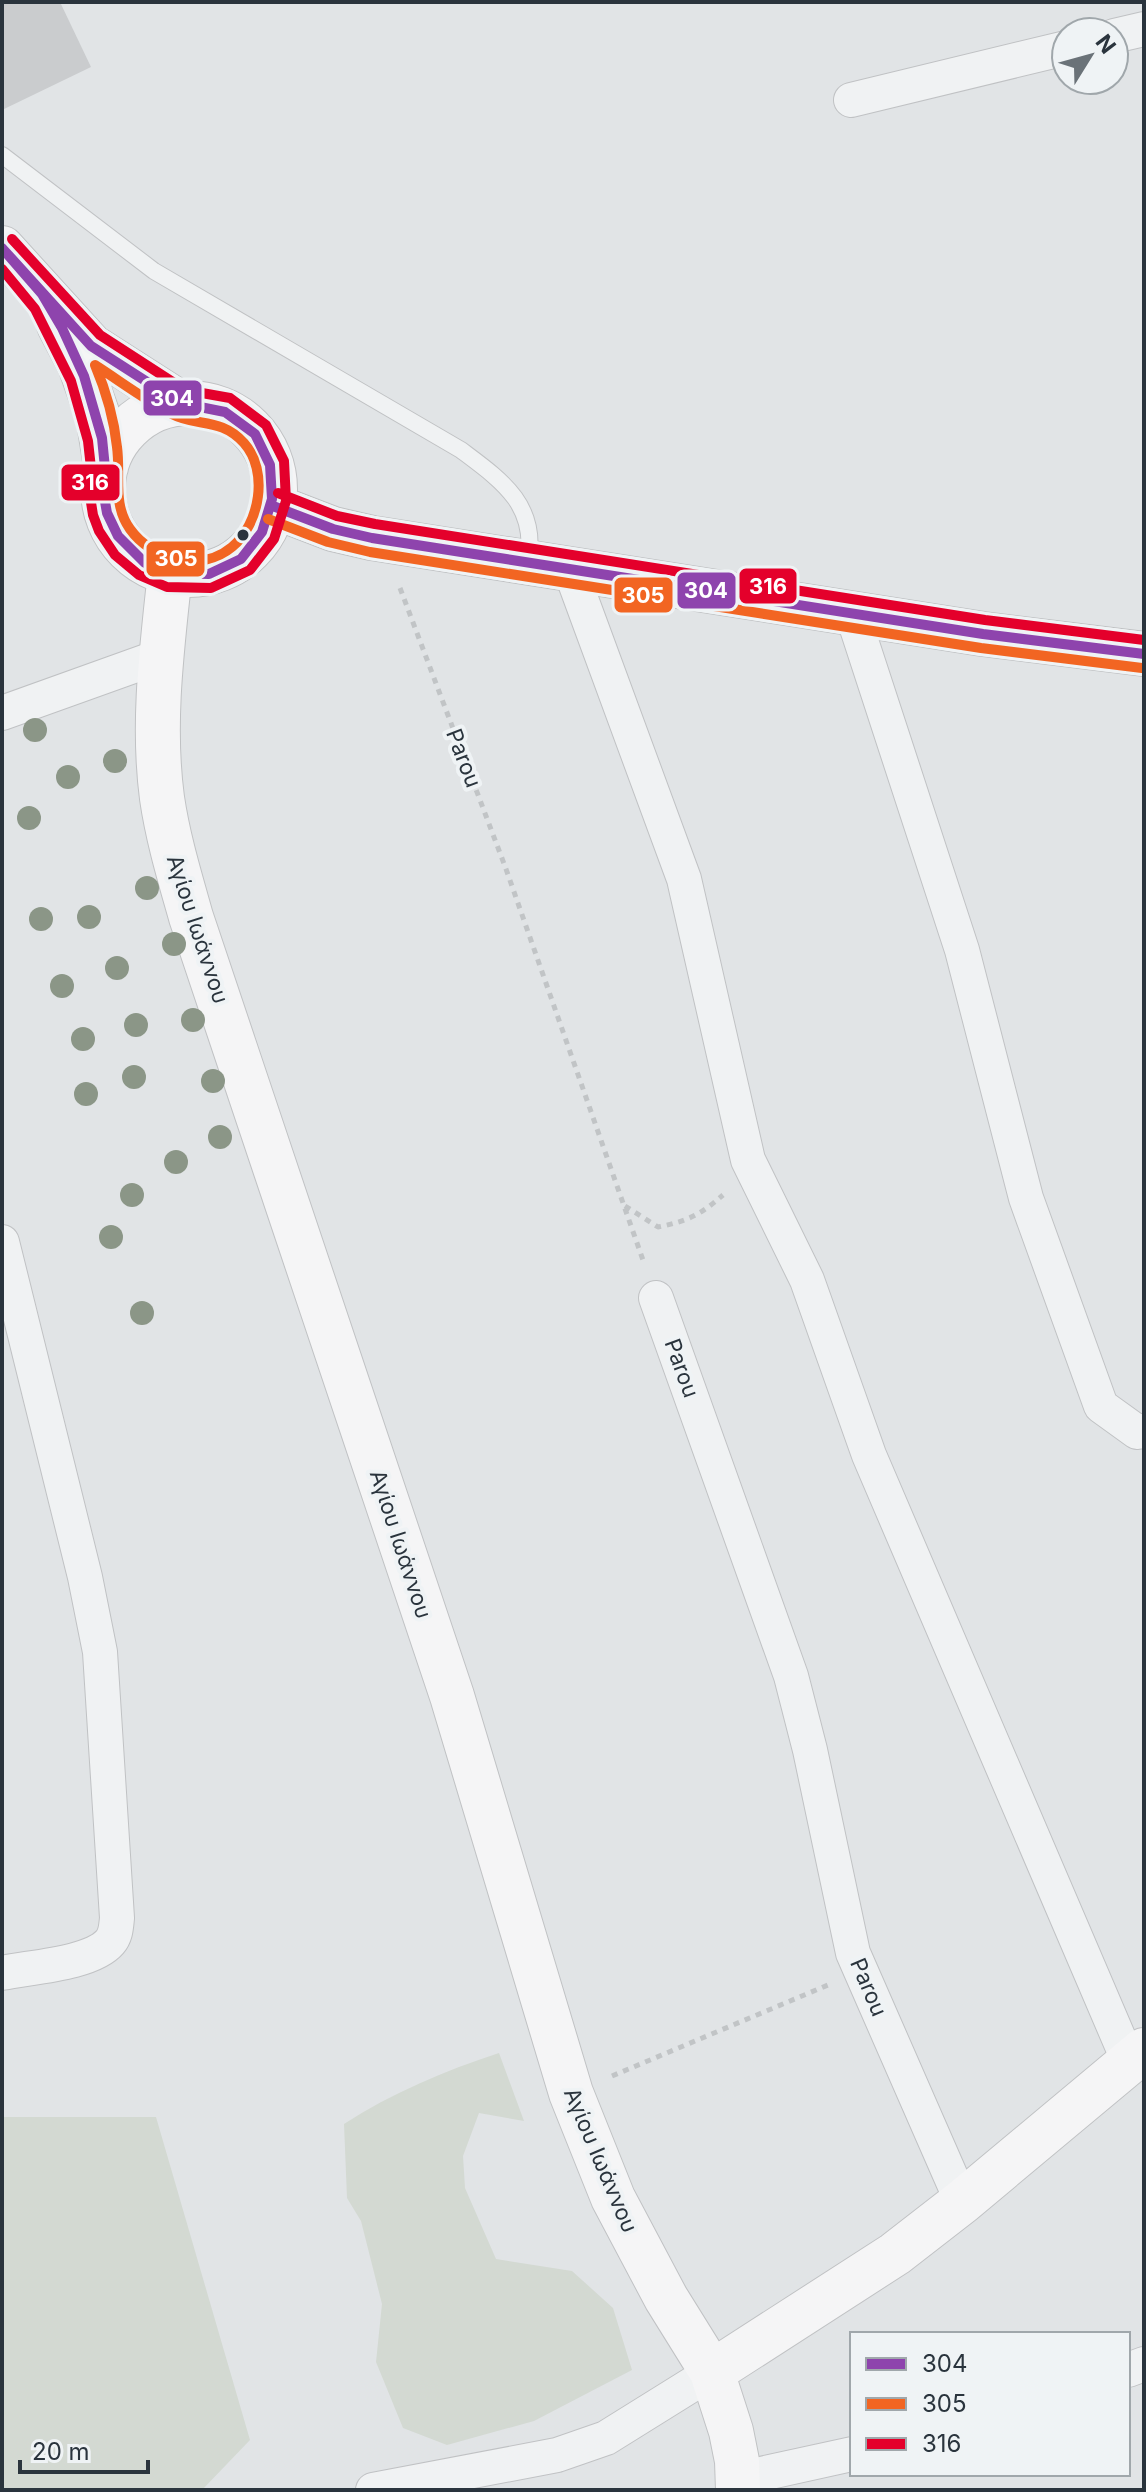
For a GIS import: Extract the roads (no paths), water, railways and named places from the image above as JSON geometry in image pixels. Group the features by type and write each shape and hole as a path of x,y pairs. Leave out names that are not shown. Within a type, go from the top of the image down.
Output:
{"street":[{"path":"851,100 1050,52"},
{"path":"2,248 91,346 180,403"},
{"path":"42,295 80,365 98,416 106,467 104,501 108,518 116,533 139,559 170,573 203,574 218,570 243,556 262,534 273,506 274,475 270,460 253,432 242,421 213,406 180,403 148,413 133,423 112,451 106,467"},
{"path":"273,506 333,529 381,539 852,613 1144,654"},
{"path":"373,2490 557,2455 606,2438 895,2254 1136,2056 869,1455 807,1280 748,1160 684,879 570,569"},
{"name":"Αγίου Ιωάννου","path":"170,573 158,706 162,799 187,903 452,1696 571,2093 613,2198 666,2298 712,2372 731,2431 738,2484"},
{"path":"852,613 962,950 1026,1198 1101,1406 1137,1432 1144,1431"},
{"path":"2,713 161,656"},
{"path":"2,1242 85,1577 100,1652 117,1918 111,1941 88,1956 2,1973"},
{"name":"Parou","path":"656,1298 791,1676 853,1953 962,2202"},
{"path":"738,2484 850,2455"}],"lane":[{"path":"2,155 154,271 461,450 506,484 522,508 530,547 527,563"}]}
